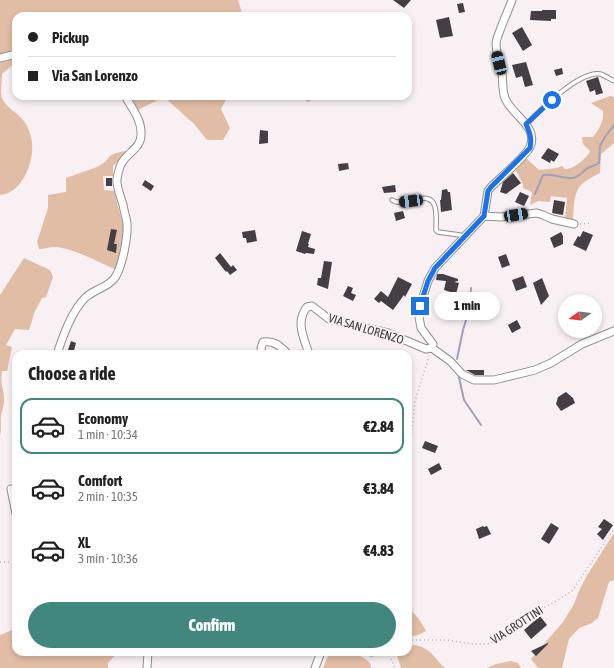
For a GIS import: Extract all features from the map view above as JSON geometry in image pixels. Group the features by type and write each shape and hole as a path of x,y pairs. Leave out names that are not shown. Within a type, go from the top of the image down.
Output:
{"street":[{"path":"512,0 496,40 497,53 502,73 504,97 509,106 526,124 530,133 531,142 530,148 488,191 484,216 536,214 574,224"},
{"path":"0,58 12,55"},
{"path":"58,350 64,333 85,298 112,281 117,275 120,266 127,233 127,223 117,182 118,172 122,162 138,145 141,135 137,117 127,100"},
{"name":"VIA SAN LORENZO","path":"308,350 302,332 301,322 304,310 307,307 312,306 329,319 388,333 426,349 432,348 433,344 421,328 419,317 420,306 428,281 435,268 484,216"},
{"path":"432,348 450,361 462,374 474,380 494,380 535,370 582,344 614,331"},
{"path":"261,350 263,342 269,341 284,350"},
{"path":"11,489 12,494"},
{"path":"148,656 148,668"},
{"path":"315,668 319,656"}],"lane":[{"path":"526,124 545,106 582,78 599,74 614,81"},
{"path":"392,200 395,202 401,202 427,198 432,201 435,206 436,230 438,232 460,235 464,237"}],"path":[{"path":"574,224 592,223"},
{"path":"412,431 415,401 432,348"},
{"name":"VIA GROTTINI","path":"412,640 447,640 480,644 488,644 496,641 531,614 572,591 614,529"},
{"path":"0,562 12,562"},
{"path":"390,656 395,668"}],"shaded area":[{"path":"0,0 238,0 242,12 12,12 12,65 2,74 1,95 6,105 25,122 31,137 32,151 29,168 20,183 15,189 0,195"},
{"path":"610,96 614,97 614,143 601,154 600,173 583,183 577,190 573,220 565,219 567,198 551,196 550,202 538,201 530,205 532,192 523,188 523,184 515,169 526,158 539,170 562,166 565,169 568,169 579,163 590,151 583,144 582,138 593,137 603,119 603,111 591,103"},
{"path":"131,100 158,100 138,110"},
{"path":"167,100 226,100 221,109 230,128 223,140 207,140 194,124"},
{"path":"130,150 113,166 113,176 103,176 104,190 114,191 123,225 117,270 70,250 55,247 39,249 37,242 48,208 48,195 66,192 66,178 97,167 116,153"},
{"path":"24,258 50,270 53,277 46,297 42,298 35,311 29,330 15,329 6,345 12,347 7,371 2,371 1,376 4,393 4,405 1,416 0,436 0,295"},
{"path":"614,533 614,580 609,582 598,618 592,623 579,628 569,639 562,668 538,668 531,659 563,622 574,604 586,577"},
{"path":"412,611 419,619 426,631 412,636"},
{"path":"12,629 12,656 114,656 108,663 108,668 0,668 0,635"},
{"path":"412,645 425,648 445,668 401,668 397,656 412,656"},
{"path":"328,656 361,656 370,663 371,668 323,668"},
{"path":"511,661 518,663 521,668 487,668 496,664"}],"building":[{"path":"393,0 411,0 404,8"},
{"path":"463,3 465,12 459,13 457,4"},
{"path":"556,10 556,19 551,19 551,21 530,20 531,11"},
{"path":"449,17 453,36 440,38 436,20"},
{"path":"522,27 532,45 523,51 512,33"},
{"path":"526,62 533,85 525,87 522,76 516,78 512,65"},
{"path":"562,68 563,74 556,76 554,70"},
{"path":"598,77 603,93 596,95 595,90 590,92 586,81"},
{"path":"260,130 268,131 268,143 259,144"},
{"path":"548,148 559,154 554,162 551,160 550,163 541,158"},
{"path":"348,163 349,169 339,171 338,164"},
{"path":"513,173 521,183 506,194 500,192 503,182"},
{"path":"106,178 112,178 112,186 106,186"},
{"path":"145,180 154,186 151,191 142,185"},
{"path":"395,185 396,192 384,193 382,187"},
{"path":"447,189 448,192 450,192 452,210 441,212 440,200 442,190"},
{"path":"520,192 529,196 524,206 515,202"},
{"path":"554,200 565,202 563,215 552,213"},
{"path":"403,211 405,218 396,221 394,213"},
{"path":"111,229 117,230 114,244 117,244 116,253 107,250"},
{"path":"255,230 257,241 247,243 246,238 243,238 242,232"},
{"path":"302,231 311,234 308,247 315,249 314,254 305,254 296,251"},
{"path":"583,231 593,235 586,251 573,245"},
{"path":"561,232 563,236 563,244 554,248 550,238"},
{"path":"220,253 231,267 233,265 237,270 230,275 215,258"},
{"path":"506,254 510,265 502,268 498,257"},
{"path":"324,261 332,262 328,289 317,285 318,278 321,278"},
{"path":"437,274 443,274 458,279 458,281 454,282 459,283 456,294 444,290 446,281 436,280"},
{"path":"523,276 527,287 516,291 512,280"},
{"path":"398,277 412,284 405,297 404,295 393,310 381,301 379,303 374,299 381,291 388,297"},
{"path":"542,278 549,296 541,305 533,283"},
{"path":"348,286 353,288 351,293 356,295 353,301 343,296"},
{"path":"442,308 454,308 454,318 442,317"},
{"path":"517,320 521,328 512,333 508,325"},
{"path":"71,341 76,343 74,350 68,350"},
{"path":"466,370 484,370 484,375 475,375"},
{"path":"566,392 573,398 575,403 561,411 556,404 558,397"},
{"path":"425,441 438,446 435,453 422,448"},
{"path":"439,463 442,469 431,475 428,469"},
{"path":"604,519 613,525 603,540 597,534 602,529 598,527"},
{"path":"551,523 559,528 549,544 541,539"},
{"path":"487,526 491,534 479,539 476,529"},
{"path":"540,616 547,625 531,639 524,630"},
{"path":"548,643 536,656 531,651"}],"waterway":[{"path":"535,194 543,175 574,178 579,176 588,168 599,163 600,146 614,125"},
{"path":"457,359 463,330 470,307 471,288"},
{"path":"458,373 464,400 481,425"}],"route":[{"path":"420,306 428,281 435,268 484,216 488,191 530,148 530,133 526,124 552,100"}]}
